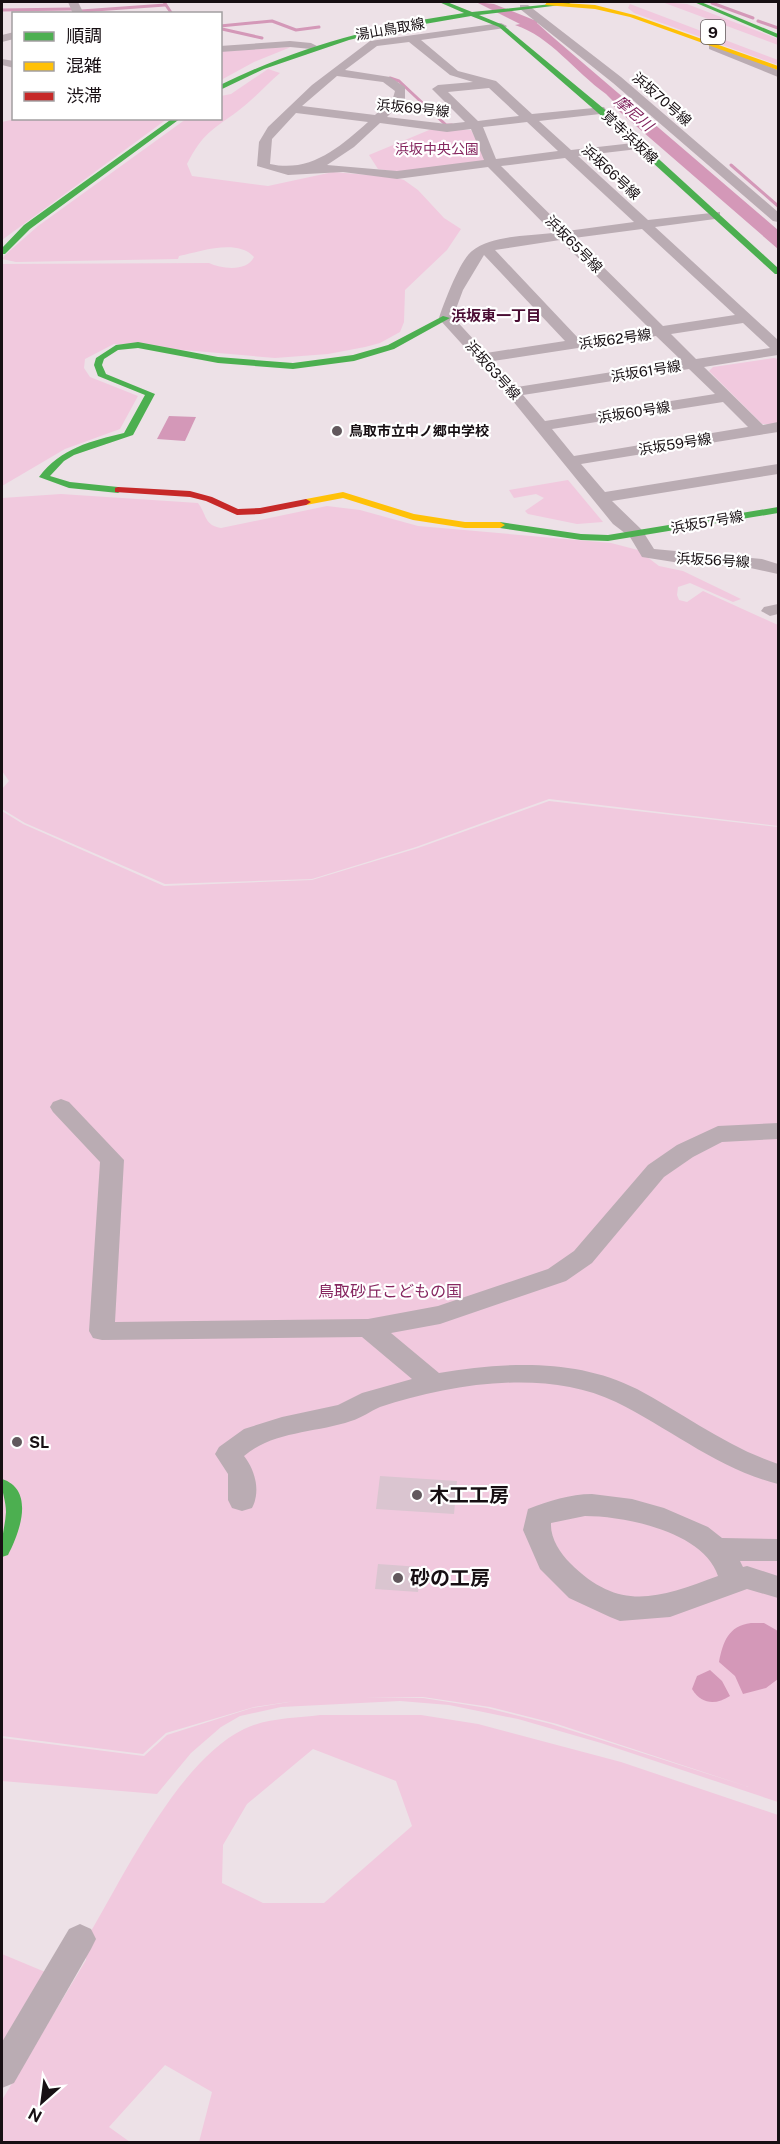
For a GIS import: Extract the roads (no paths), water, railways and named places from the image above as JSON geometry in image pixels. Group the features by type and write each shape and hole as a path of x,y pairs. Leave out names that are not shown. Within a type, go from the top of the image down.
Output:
{"main road":[{"name":"覚寺浜坂線","path":"442,2 501,26 600,110 778,272"},
{"name":"湯山鳥取線","path":"222,87 260,64 346,36 492,11 569,2"},
{"path":"619,2 632,16"},
{"name":"9","path":"633,2 778,56"},
{"path":"683,2 699,4 776,32"},
{"path":"532,5 591,7 632,16 778,68"},
{"name":"9","path":"725,29 778,49"},
{"path":"2,252 27,227 175,120"},
{"name":"浜坂57号線","path":"446,318 391,347 354,358 293,366 218,360 138,345 116,348 100,358 98,365 102,376 145,390 150,394 145,405 128,435 64,456 48,468 44,477 49,482 71,485 190,494 209,499 237,512 260,511 343,495 413,517 465,525 497,524 581,537 608,538 778,510"},
{"path":"2,1485 7,1488 14,1502 11,1536 2,1550"}],"street":[{"name":"浜坂70号線","path":"532,5 778,218"},
{"path":"335,72 386,79 401,90 399,99 350,144 312,166 292,172 263,166 266,139 294,109 356,53 374,43 501,26"},
{"name":"浜坂66号線","path":"411,38 454,73 492,84 778,349"},
{"path":"705,42 723,52 778,74"},
{"path":"222,49 290,44 311,46"},
{"name":"浜坂65号線","path":"492,84 438,89 476,126 491,163 565,234 759,430"},
{"name":"浜坂69号線","path":"294,109 447,128 600,110"},
{"path":"301,169 343,168 397,175 638,145"},
{"path":"446,318 456,290 476,254 498,244 715,215"},
{"path":"486,249 576,344"},
{"name":"浜坂63号線","path":"446,318 513,392 619,520 636,534 648,553"},
{"name":"浜坂62号線","path":"482,358 747,318"},
{"name":"浜坂61号線","path":"513,392 778,349"},
{"name":"浜坂60号線","path":"542,426 727,398"},
{"name":"浜坂59号線","path":"571,460 778,427"},
{"path":"601,498 778,469"},
{"name":"浜坂56号線","path":"648,553 666,558 761,562 778,568"},
{"path":"61,1107 112,1160 102,1331 369,1328 440,1315 557,1275 583,1257 656,1171 685,1151 718,1134 778,1131"},
{"path":"369,1328 434,1383"},
{"path":"242,1500 241,1472 228,1454 277,1426 343,1414 368,1401 434,1383 510,1376 565,1376 596,1384 625,1395 722,1453 778,1474"},
{"path":"733,1581 732,1571 724,1553 719,1549 696,1533 640,1511 591,1504 551,1511 538,1517 537,1530 550,1561 579,1590 620,1609 670,1605 747,1576 778,1587"},
{"path":"719,1549 778,1550"},
{"path":"2,2072 80,1939"}],"water":[{"name":"摩尼川","path":"476,2 494,4 534,20 537,19 537,23 548,33 778,230 778,249 613,106 613,101 606,94 551,46 528,30 515,25 520,24"},
{"path":"169,416 196,417 185,441 157,439"},
{"path":"751,1623 764,1623 778,1631 778,1679 766,1688 743,1694 735,1676 719,1662 722,1648 732,1631"},
{"path":"710,1670 722,1681 730,1696 720,1701 710,1702 700,1698 692,1689 697,1676"}],"waterway":[{"path":"164,2 171,12"},
{"path":"712,3 753,18"},
{"path":"81,11 165,5"},
{"path":"2,10 72,9"},
{"path":"222,26 272,21 296,30 319,27"},
{"path":"758,21 778,28"},
{"path":"222,29 262,38"},
{"path":"390,78 399,81 446,125 452,125"},
{"path":"731,165 778,206"}],"place":[{"name":"鳥取市立中ノ郷中学校","path":"337,431"},
{"name":"SL","path":"17,1442"},
{"name":"木工工房","path":"417,1495"},
{"name":"砂の工房","path":"398,1578"}],"district":[{"name":"浜坂東一丁目","path":"496,315"}],"park label":[{"name":"浜坂中央公園","path":"437,149"},
{"name":"鳥取砂丘こどもの国","path":"390,1291"}]}
